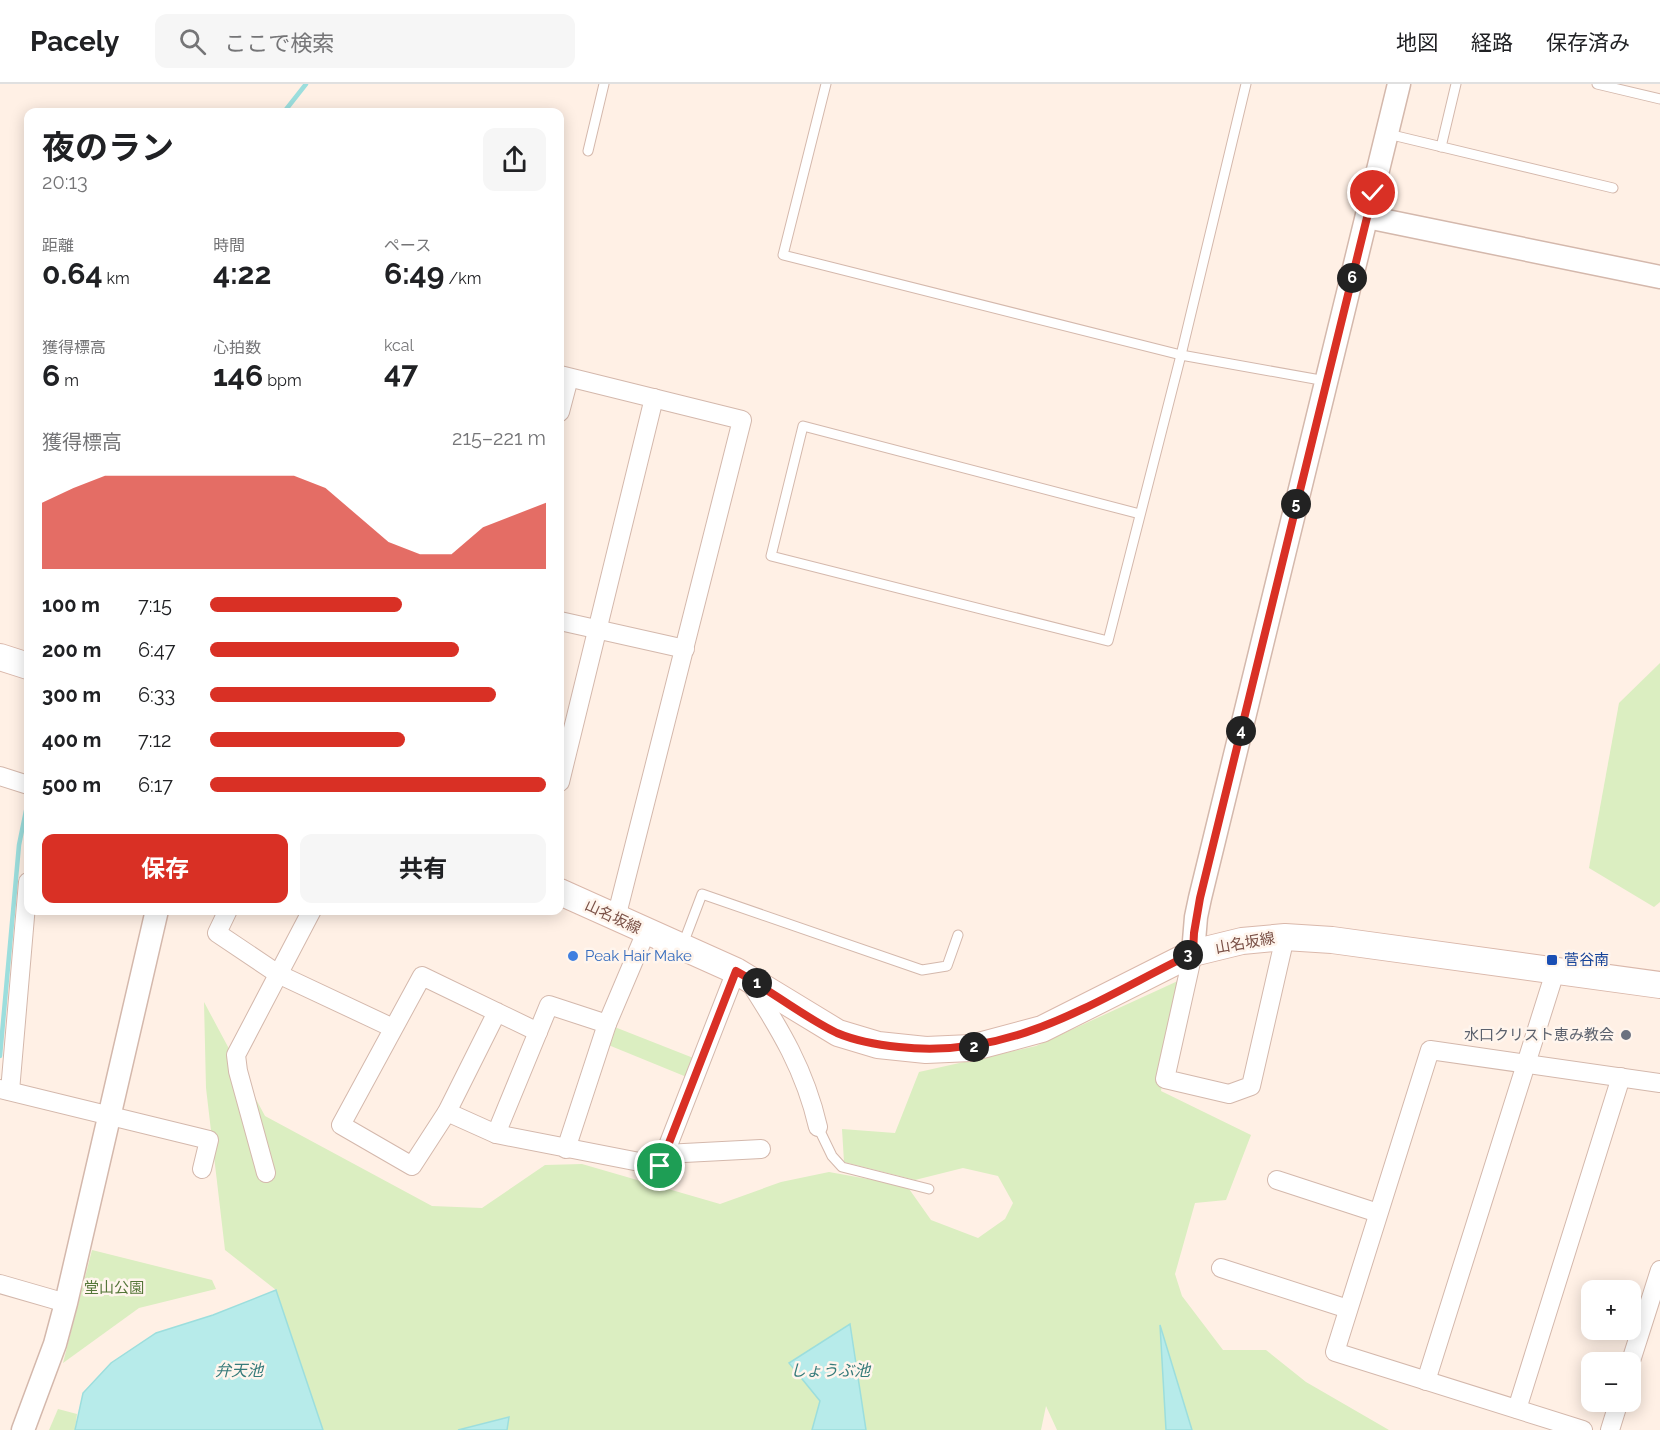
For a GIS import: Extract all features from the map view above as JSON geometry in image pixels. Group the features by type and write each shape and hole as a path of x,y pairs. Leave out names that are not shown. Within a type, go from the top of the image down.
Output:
{"main road":[{"path":"0,657 24,665"},
{"name":"山名坂線","path":"564,894 681,949 741,974 838,1033 878,1045 926,1050 971,1048 1042,1029 1193,953 1242,941 1285,937 1332,940 1660,986"}],"street":[{"path":"1285,937 1251,1086 1229,1094 1165,1079 1193,953 1198,908 1399,84"},
{"path":"1367,217 1660,276"},
{"path":"564,376 742,420 616,918"},
{"path":"564,765 654,398"},
{"path":"564,622 685,649"},
{"path":"0,776 24,784"},
{"path":"24,915 5,1090 209,1140 202,1169"},
{"path":"23,1430 55,1344 66,1303 156,915"},
{"path":"226,915 217,933 278,974 393,1028"},
{"path":"266,1173 238,1071 236,1055 309,915"},
{"path":"566,1149 607,1024 646,932"},
{"path":"1426,1381 1555,972"},
{"path":"741,974 786,1039 810,1094 818,1127"},
{"path":"447,1112 496,1134 660,1166 741,974"},
{"path":"497,1012 447,1112 412,1166 341,1125 422,976 497,1012 538,1032"},
{"path":"496,1134 549,1005 607,1024"},
{"path":"1583,1430 1335,1352 1430,1050 1527,1062 1660,1083"},
{"path":"1517,1409 1621,1077"},
{"path":"665,1154 761,1149"},
{"path":"1277,1180 1378,1213"},
{"path":"1221,1268 1348,1309"},
{"path":"1634,1352 1660,1269"},
{"path":"0,1284 66,1303"},
{"path":"1610,1430 1616,1412"}],"lane":[{"path":"588,151 604,84"},
{"path":"826,84 783,255 1181,355 1326,381"},
{"path":"1140,514 803,426 771,556 1108,641 1181,355 1246,84"},
{"path":"1440,147 1456,84"},
{"path":"1597,84 1660,99"},
{"path":"1388,134 1612,188"},
{"path":"681,949 702,894 922,970 947,966 958,936"},
{"path":"818,1127 832,1156 842,1167 929,1189"}],"green space":[{"path":"1660,663 1660,902 1654,907 1589,868 1619,703"},
{"path":"1180,980 1161,1091 1251,1135 1226,1200 1195,1203 1175,1274 1182,1296 1223,1350 1266,1350 1306,1382 1389,1430 1192,1430 1161,1328 1166,1430 1057,1430 1046,1406 1041,1430 866,1430 850,1325 820,1401 812,1430 507,1430 508,1417 458,1430 323,1430 276,1290 225,1250 206,1088 204,1002 265,1116 432,1206 482,1208 545,1165 582,1164 720,1204 781,1182 829,1172 907,1186 931,1220 978,1238 1005,1219 1013,1203 998,1176 963,1168 915,1180 844,1162 842,1129 895,1133 919,1072 1036,1046"},
{"path":"607,1024 701,1061 694,1080 601,1042"},
{"name":"堂山公園","path":"92,1250 212,1280 216,1289 139,1308 63,1363"},
{"path":"58,1409 77,1414 75,1430 49,1430"}],"water":[{"name":"弁天池","path":"276,1290 323,1430 75,1430 83,1393 111,1363 156,1333 213,1315"},
{"name":"しょうぶ池","path":"850,1324 866,1430 812,1430 820,1401 789,1363"},
{"path":"1160,1325 1192,1430 1166,1430"},
{"path":"509,1417 507,1430 458,1430"}],"waterway":[{"path":"287,108 306,84"},
{"path":"0,1056 19,845 24,821"}],"place":[{"name":"Peak Hair Make","path":"573,956"},
{"name":"菅谷南","path":"1552,960"},
{"name":"水口クリスト恵み教会","path":"1626,1035"}],"route":[{"path":"660,1166 736,971 838,1033 878,1045 926,1050 971,1048 1042,1029 1193,953 1200,898 1373,193"}]}
